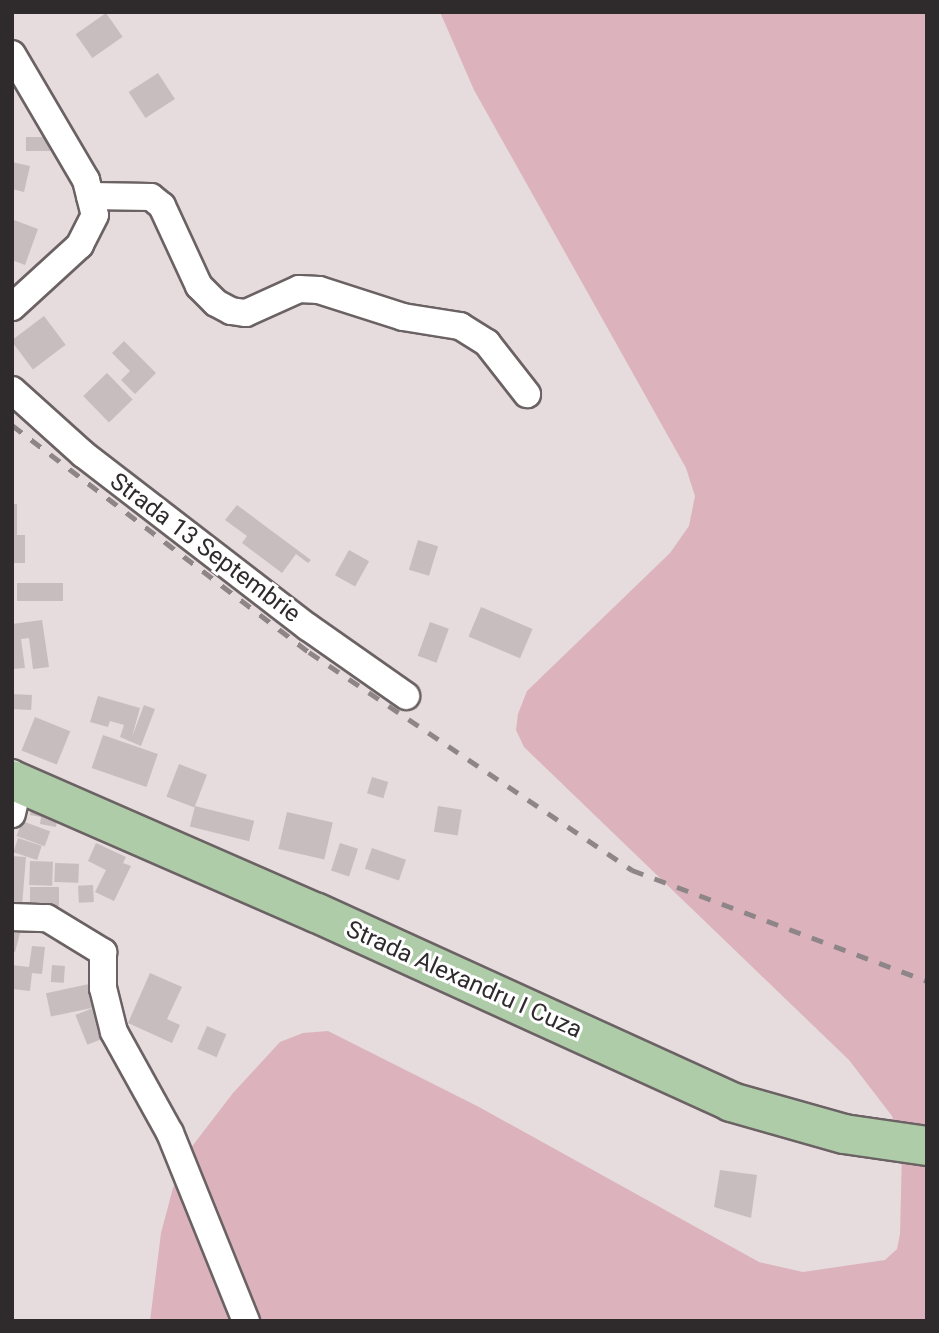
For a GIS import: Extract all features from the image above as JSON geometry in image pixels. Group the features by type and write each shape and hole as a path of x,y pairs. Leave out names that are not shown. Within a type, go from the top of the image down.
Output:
{"main road":[{"name":"Strada Alexandru I Cuza","path":"14,787 330,919 731,1102 844,1134 927,1146"}],"street":[{"path":"12,54 86,180 95,215 80,245 12,307"},
{"path":"90,196 151,197 162,206 199,286 216,303 231,311 246,313 299,289 319,290 403,317 460,326 487,343 527,394"},
{"name":"Strada 13 Septembrie","path":"12,390 83,454 308,627 405,696"},
{"path":"12,917 47,918 103,953 103,988 114,1032 170,1133 246,1321"}],"shaded area":[{"path":"440,12 927,12 927,1321 150,1321 161,1233 173,1188 190,1149 233,1093 280,1042 303,1033 328,1031 479,1107 759,1262 803,1272 885,1260 897,1249 900,1234 902,1153 892,1116 849,1060 524,747 516,730 518,714 527,691 670,553 689,526 695,496 686,468 474,90"}],"building":[{"path":"106,13 123,37 92,58 76,34"},
{"path":"158,73 175,99 146,118 129,92"},
{"path":"26,137 50,137 50,151 26,151"},
{"path":"12,162 30,166 24,192 12,189"},
{"path":"14,220 38,229 25,265 12,260"},
{"path":"44,316 66,345 33,369 12,340"},
{"path":"124,341 156,373 135,394 121,380 130,371 112,353"},
{"path":"107,373 133,400 109,423 83,396"},
{"path":"12,504 17,504 17,535 25,535 25,563 12,563"},
{"path":"237,505 311,560 308,563 296,554 282,573 242,543 247,536 225,520"},
{"path":"418,540 438,546 429,576 409,570"},
{"path":"349,550 369,561 355,587 335,575"},
{"path":"17,583 63,583 63,601 17,601"},
{"path":"481,607 533,629 520,658 468,636"},
{"path":"42,620 49,667 33,669 29,638 21,639 25,668 12,669 12,624"},
{"path":"430,622 449,629 436,663 418,656"},
{"path":"12,694 32,695 31,710 12,709"},
{"path":"98,696 140,708 132,737 144,705 155,709 141,746 120,737 124,725 110,721 108,727 90,722"},
{"path":"35,717 70,731 57,765 22,750"},
{"path":"103,735 158,754 146,787 92,768"},
{"path":"179,764 207,775 194,807 166,797"},
{"path":"372,777 388,782 383,798 367,793"},
{"path":"32,804 59,809 56,827 40,824 41,817 30,815"},
{"path":"195,806 254,821 249,841 190,826"},
{"path":"438,806 462,810 458,835 434,832"},
{"path":"287,812 333,823 324,860 278,849"},
{"path":"22,821 50,831 45,846 17,836"},
{"path":"18,838 42,846 37,860 13,852"},
{"path":"96,843 126,857 123,863 131,866 114,901 95,892 106,870 88,861"},
{"path":"340,843 358,849 349,876 331,871"},
{"path":"372,848 406,860 399,881 365,869"},
{"path":"12,856 26,857 22,906 12,905"},
{"path":"30,861 53,862 52,886 29,885"},
{"path":"55,863 79,864 78,883 54,882"},
{"path":"93,885 94,902 79,903 78,886"},
{"path":"30,887 59,887 59,906 30,906"},
{"path":"12,924 22,926 15,952 12,951"},
{"path":"32,946 45,947 42,974 32,973 30,991 12,989 12,965 29,967"},
{"path":"52,965 65,966 64,983 51,982"},
{"path":"150,973 182,987 167,1019 180,1025 172,1043 128,1023"},
{"path":"89,984 94,1007 51,1017 46,993"},
{"path":"93,1008 105,1038 87,1045 75,1015"},
{"path":"207,1026 226,1034 217,1057 197,1049"},
{"path":"720,1170 757,1175 751,1218 714,1207"}],"railway":[{"path":"12,425 309,652 632,870 927,981"}]}
